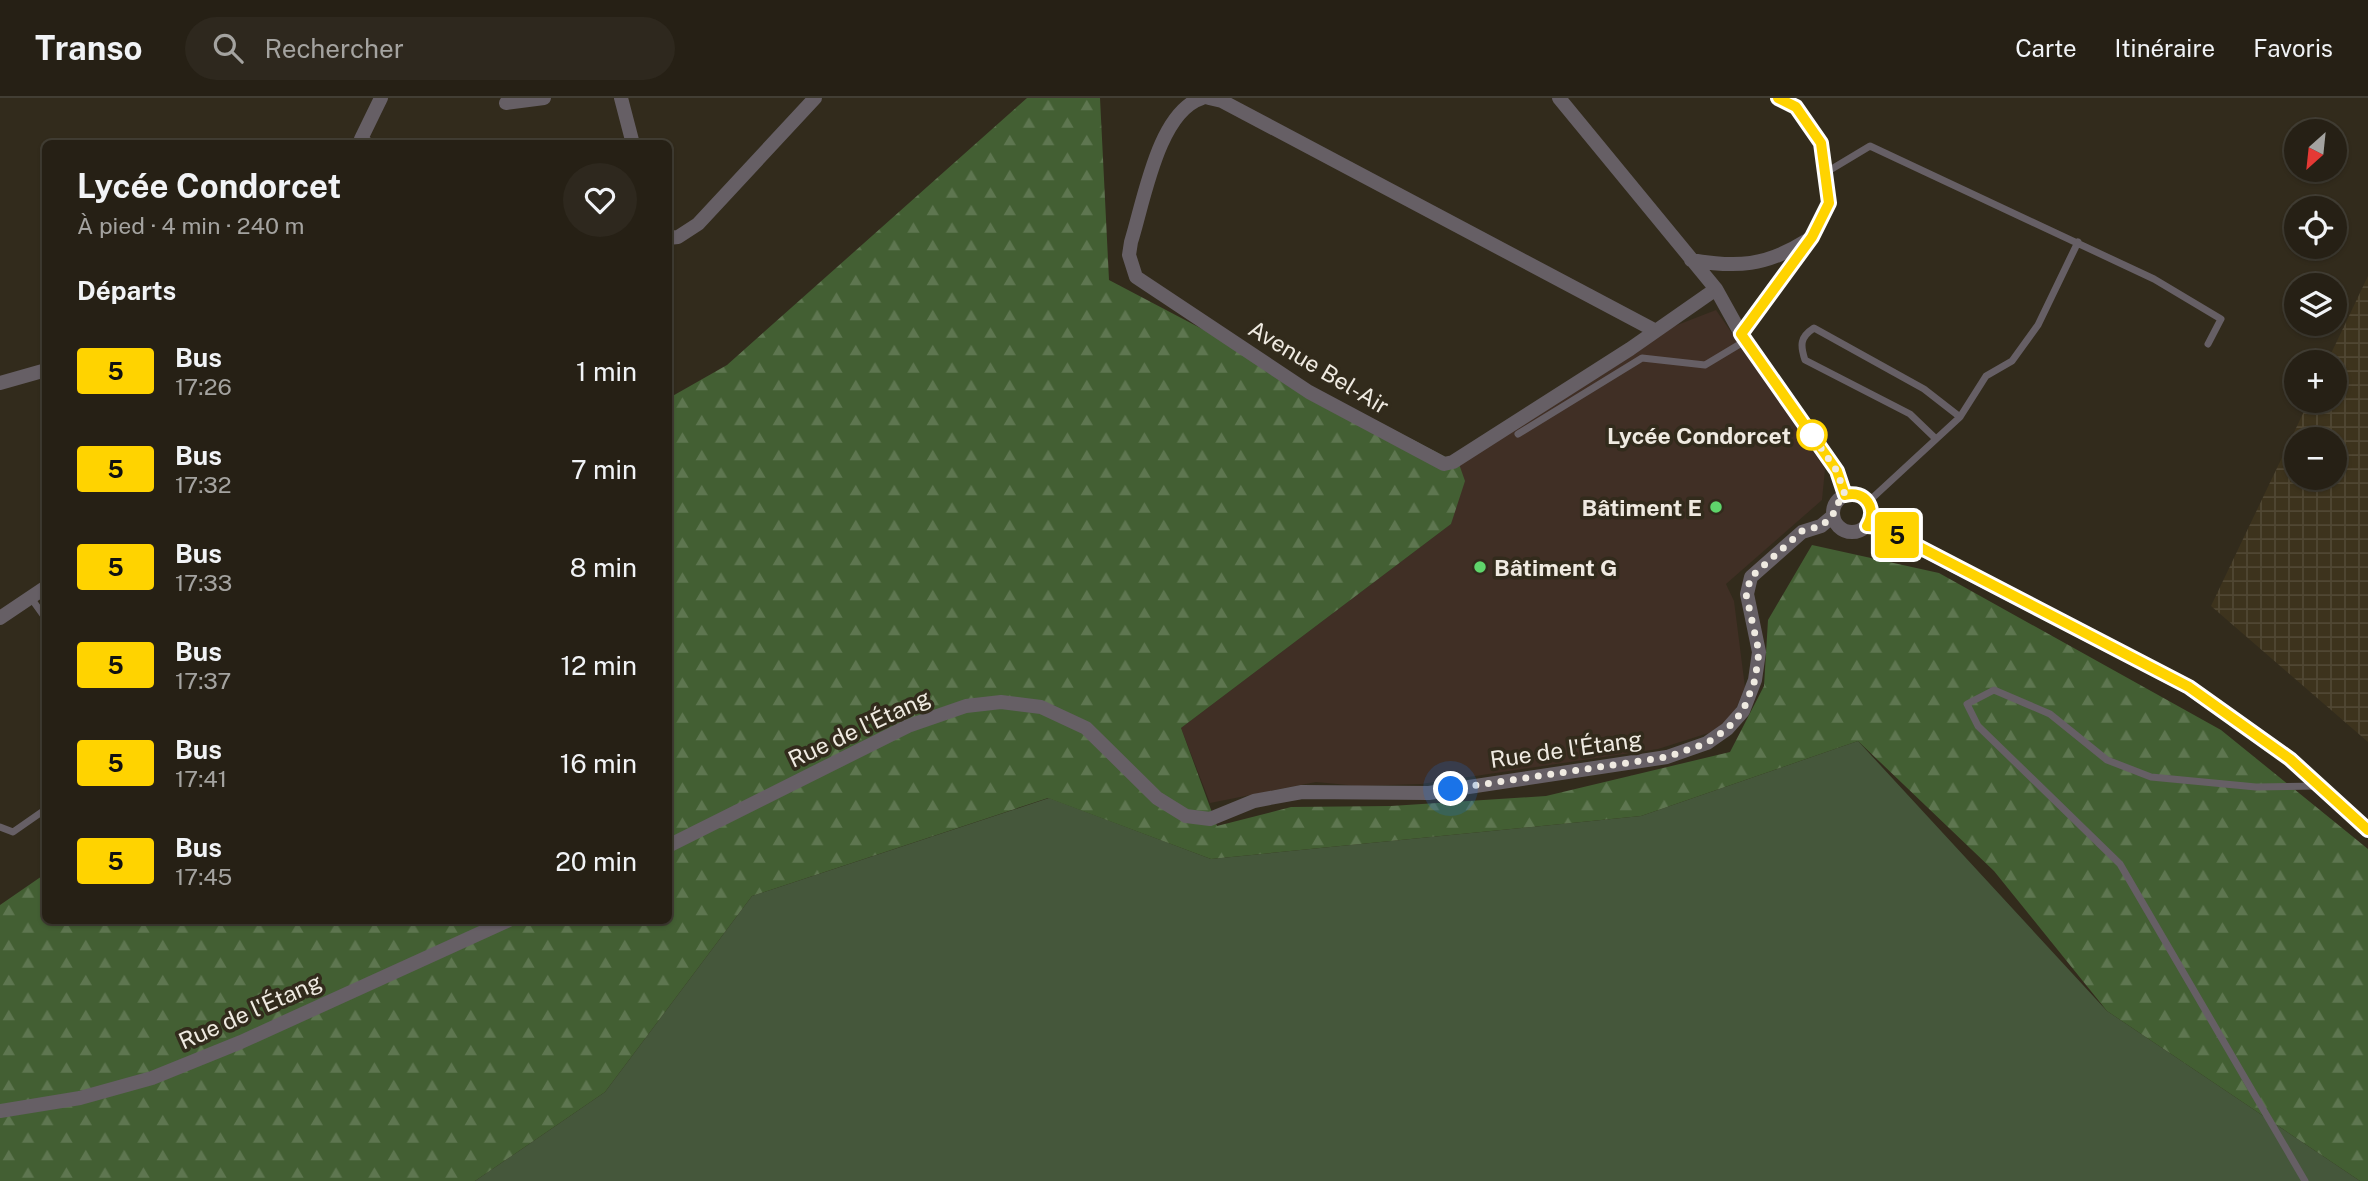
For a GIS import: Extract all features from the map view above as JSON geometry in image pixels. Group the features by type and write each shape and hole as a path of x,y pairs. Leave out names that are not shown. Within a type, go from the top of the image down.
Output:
{"street":[{"path":"363,140 381,98"},
{"path":"506,103 544,98"},
{"path":"621,98 632,140"},
{"path":"672,238 678,237 698,224 815,98"},
{"name":"Avenue Bel-Air","path":"1202,98 1181,109 1169,124 1131,242 1129,255 1136,277 1309,392 1428,458 1444,464 1453,462 1630,349 1716,289"},
{"path":"1209,98 1222,101 1654,330"},
{"path":"1559,98 1716,289 1743,337 1837,471 1845,495"},
{"path":"1743,337 1812,237 1829,203 1821,143 1796,107 1778,98"},
{"path":"1691,260 1724,265 1765,262 1812,237"},
{"path":"0,383 42,371"},
{"path":"1857,494 1868,502 1872,514 1862,531 1847,532 1835,523 1834,508 1845,495 1857,494"},
{"name":"Rue de l'Étang","path":"672,844 908,726 965,706 1001,702 1041,706 1086,728 1157,798 1186,816 1210,819 1254,801 1302,792 1429,793 1667,757 1707,743 1727,729 1743,711 1755,680 1759,652 1746,594 1751,577 1802,531 1821,526 1833,516"},
{"path":"1867,526 1881,527 2189,687 2290,759 2368,830"},
{"path":"0,618 42,590"},
{"name":"Rue de l'Étang","path":"0,1111 80,1098 152,1078 241,1042 500,924"}],"lane":[{"path":"1825,173 1870,146 2154,279 2221,319 2208,344"},
{"path":"1868,502 1960,417 1986,376 2012,361 2038,325 2078,242"},
{"path":"1936,439 1910,414 1805,360 1800,346 1805,334 1814,327 1924,389 1960,417"},
{"path":"1518,434 1642,358 1705,365 1743,337"},
{"path":"30,597 42,614"},
{"path":"2305,1181 2120,864 1978,726 1967,704 1994,690 2050,714 2107,760 2151,777 2256,786 2320,786"},
{"path":"0,827 13,832 42,812"}],"shaded area":[{"path":"2368,276 2368,742 2211,606 2284,453 2284,490 2347,490 2347,427 2297,427 2303,413 2347,413 2347,350 2333,350 2339,336 2347,336 2347,320"},
{"path":"1716,310 1825,469 1822,500 1726,584 1734,601 1745,687 1735,711 1715,731 1658,749 1421,784 1358,786 1316,782 1210,803 1181,728 1451,524 1459,464 1672,327"}],"green space":[{"path":"1027,98 1100,98 1109,280 1459,464 1465,481 1451,524 1181,728 1217,826 1291,807 1391,806 1546,796 1730,752 1764,686 1768,620 1812,545 1939,573 2221,730 2368,849 2368,1181 2360,1181 2107,1011 1994,871 1858,741 1641,816 1211,859 1048,798 752,896 605,1092 475,1181 0,1181 0,905 42,876 42,924 672,924 672,396 727,365"},
{"path":"1858,741 2107,1011 2360,1181 475,1181 605,1092 752,896 1049,798 1211,859 1641,816"}],"bus line":[{"name":"5","path":"1778,98 1796,107 1821,143 1829,203 1812,237 1741,334 1837,471 1845,495 1857,494 1868,502 1872,514 1867,526 1881,527 2189,687 2290,759 2368,830"}],"place":[{"name":"Lycée Condorcet","path":"1812,435"},
{"name":"Bâtiment E","path":"1716,507"},
{"name":"Bâtiment G","path":"1480,567"}],"route":[{"path":"1451,789 1667,757 1707,743 1727,729 1743,711 1755,680 1759,652 1746,594 1751,577 1802,531 1821,526 1833,516 1838,500 1845,495 1837,471 1812,435"}]}
